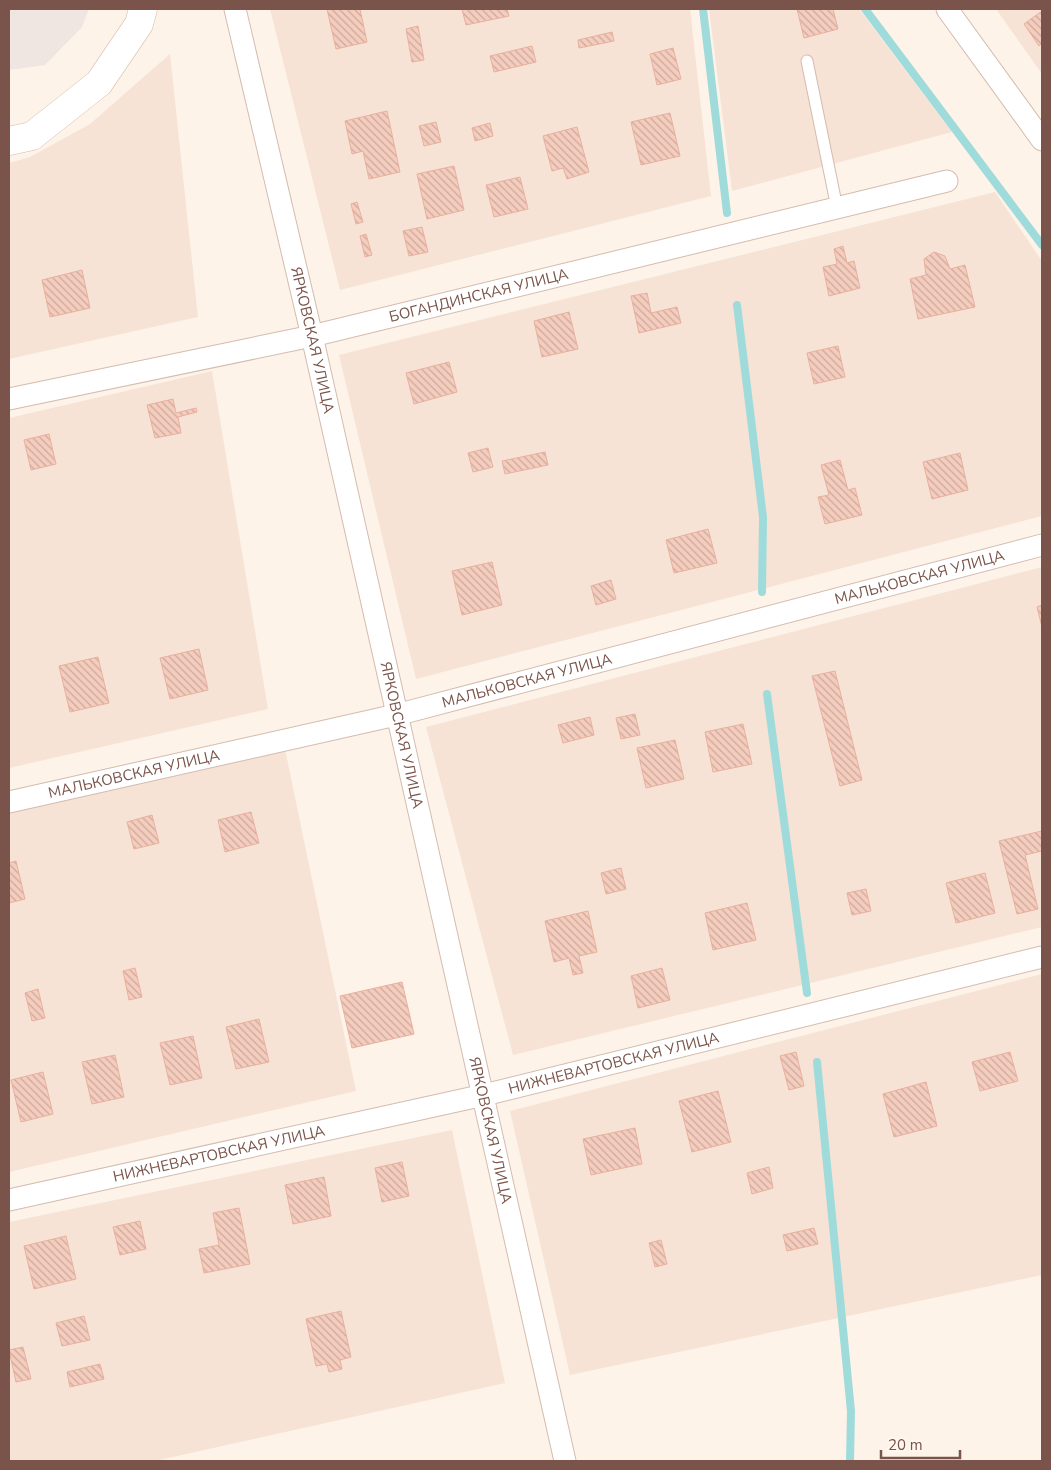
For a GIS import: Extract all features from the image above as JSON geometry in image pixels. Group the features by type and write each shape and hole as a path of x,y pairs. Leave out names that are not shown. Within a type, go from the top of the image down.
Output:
{"street":[{"path":"9,141 32,136 99,83 139,24 144,9"},
{"name":"ЯРКОВСКАЯ УЛИЦА","path":"235,9 312,336 396,715 484,1095 564,1461"},
{"path":"947,9 1042,140"},
{"name":"БОГАНДИНСКАЯ УЛИЦА","path":"9,399 312,336 947,181"},
{"name":"МАЛЬКОВСКАЯ УЛИЦА","path":"9,802 396,715 1042,545"},
{"name":"НИЖНЕВАРТОВСКАЯ УЛИЦА","path":"9,1200 484,1095 1042,958"}],"lane":[{"path":"807,62 837,208"}],"shaded area":[{"path":"9,9 89,9 82,27 45,65 9,70"},
{"path":"270,9 690,9 711,196 340,290"},
{"path":"709,9 859,9 952,132 732,191"},
{"path":"996,9 1042,9 1042,74"},
{"path":"170,54 198,317 9,359 9,163 30,157 90,124"},
{"path":"995,192 1042,261 1042,516 416,679 339,355"},
{"path":"212,371 268,709 9,768 9,418"},
{"path":"1042,567 1042,927 513,1055 426,727"},
{"path":"285,749 356,1091 9,1172 9,813"},
{"path":"1042,974 1042,1275 570,1375 510,1111"},
{"path":"452,1130 505,1383 155,1461 9,1461 9,1222"}],"building":[{"path":"327,9 360,9 367,42 336,49"},
{"path":"462,9 507,9 509,16 466,25"},
{"path":"797,9 833,9 838,29 804,38"},
{"path":"1042,11 1042,43 1039,46 1024,24"},
{"path":"418,26 424,60 412,62 406,29"},
{"path":"612,32 614,41 579,48 578,40"},
{"path":"532,46 536,62 494,72 490,56"},
{"path":"673,48 681,79 657,85 650,54"},
{"path":"387,111 400,172 369,179 363,151 352,154 345,121"},
{"path":"670,113 680,156 641,165 631,122"},
{"path":"436,122 441,142 424,146 419,126"},
{"path":"490,123 493,136 475,141 472,128"},
{"path":"577,127 589,172 567,179 563,168 552,171 543,136"},
{"path":"454,166 464,210 427,219 417,174"},
{"path":"520,177 528,209 494,217 486,185"},
{"path":"357,202 363,222 356,224 351,204"},
{"path":"422,227 428,252 409,256 403,231"},
{"path":"366,234 372,255 365,257 360,236"},
{"path":"843,246 847,263 854,261 860,288 829,296 823,267 837,264 834,249"},
{"path":"934,252 945,256 950,269 965,265 975,307 918,319 910,279 926,275 924,259"},
{"path":"82,270 90,308 50,317 42,280"},
{"path":"647,293 651,313 677,307 681,323 639,333 631,296"},
{"path":"569,312 578,349 542,357 534,321"},
{"path":"838,346 845,377 814,384 807,353"},
{"path":"449,362 457,392 414,404 406,373"},
{"path":"173,399 176,413 196,408 197,412 178,417 181,433 155,438 147,405"},
{"path":"49,434 56,464 31,470 24,440"},
{"path":"488,448 493,467 473,472 468,453"},
{"path":"545,452 548,465 505,474 502,461"},
{"path":"960,453 968,490 932,499 923,462"},
{"path":"840,460 848,490 855,488 862,515 825,524 818,497 829,495 821,465"},
{"path":"708,529 717,563 674,573 666,540"},
{"path":"492,562 502,605 462,615 452,571"},
{"path":"611,580 616,599 596,605 591,586"},
{"path":"1042,605 1042,627 1037,607"},
{"path":"199,649 208,690 170,699 160,658"},
{"path":"98,657 109,703 70,712 59,666"},
{"path":"835,671 862,780 840,786 812,676"},
{"path":"635,714 640,735 621,739 616,718"},
{"path":"590,717 594,735 563,743 558,725"},
{"path":"743,724 752,764 713,772 705,732"},
{"path":"675,740 684,779 646,788 637,748"},
{"path":"251,812 259,843 225,852 218,820"},
{"path":"152,815 159,843 134,849 127,822"},
{"path":"1042,831 1042,851 1025,855 1038,909 1017,914 999,841"},
{"path":"16,861 25,899 9,903 9,863"},
{"path":"621,868 626,889 606,894 601,873"},
{"path":"985,873 995,913 956,923 946,883"},
{"path":"866,889 871,911 852,915 847,893"},
{"path":"747,903 756,940 713,950 705,913"},
{"path":"588,911 597,952 579,956 583,973 573,975 569,958 554,962 545,921"},
{"path":"135,968 142,997 129,1000 123,971"},
{"path":"662,968 670,1000 638,1008 631,976"},
{"path":"402,982 414,1034 352,1048 340,996"},
{"path":"38,989 45,1018 32,1021 25,993"},
{"path":"259,1019 269,1062 236,1069 226,1027"},
{"path":"193,1036 202,1078 170,1085 160,1043"},
{"path":"796,1052 804,1086 789,1090 780,1056"},
{"path":"1010,1052 1018,1081 980,1091 972,1062"},
{"path":"115,1055 124,1097 92,1104 82,1062"},
{"path":"43,1072 53,1114 21,1122 11,1080"},
{"path":"926,1082 937,1126 894,1137 883,1094"},
{"path":"718,1091 731,1142 692,1152 679,1101"},
{"path":"635,1128 642,1164 591,1175 583,1139"},
{"path":"402,1162 409,1196 382,1202 375,1168"},
{"path":"769,1167 773,1188 752,1194 747,1173"},
{"path":"324,1177 331,1216 293,1224 285,1185"},
{"path":"239,1208 250,1264 204,1273 199,1249 219,1245 213,1213"},
{"path":"140,1221 146,1249 120,1255 113,1227"},
{"path":"814,1228 818,1244 787,1251 783,1235"},
{"path":"66,1236 76,1279 34,1289 24,1246"},
{"path":"661,1240 667,1264 655,1267 649,1243"},
{"path":"341,1311 351,1357 340,1360 342,1369 329,1372 327,1364 316,1366 306,1319"},
{"path":"84,1316 90,1340 62,1346 56,1323"},
{"path":"23,1347 31,1379 16,1382 9,1350"},
{"path":"100,1364 104,1379 70,1387 67,1372"}],"waterway":[{"path":"703,9 727,213"},
{"path":"865,9 1042,245"},
{"path":"737,305 763,517 762,592"},
{"path":"767,694 807,993"},
{"path":"817,1062 851,1411 850,1461"}]}
